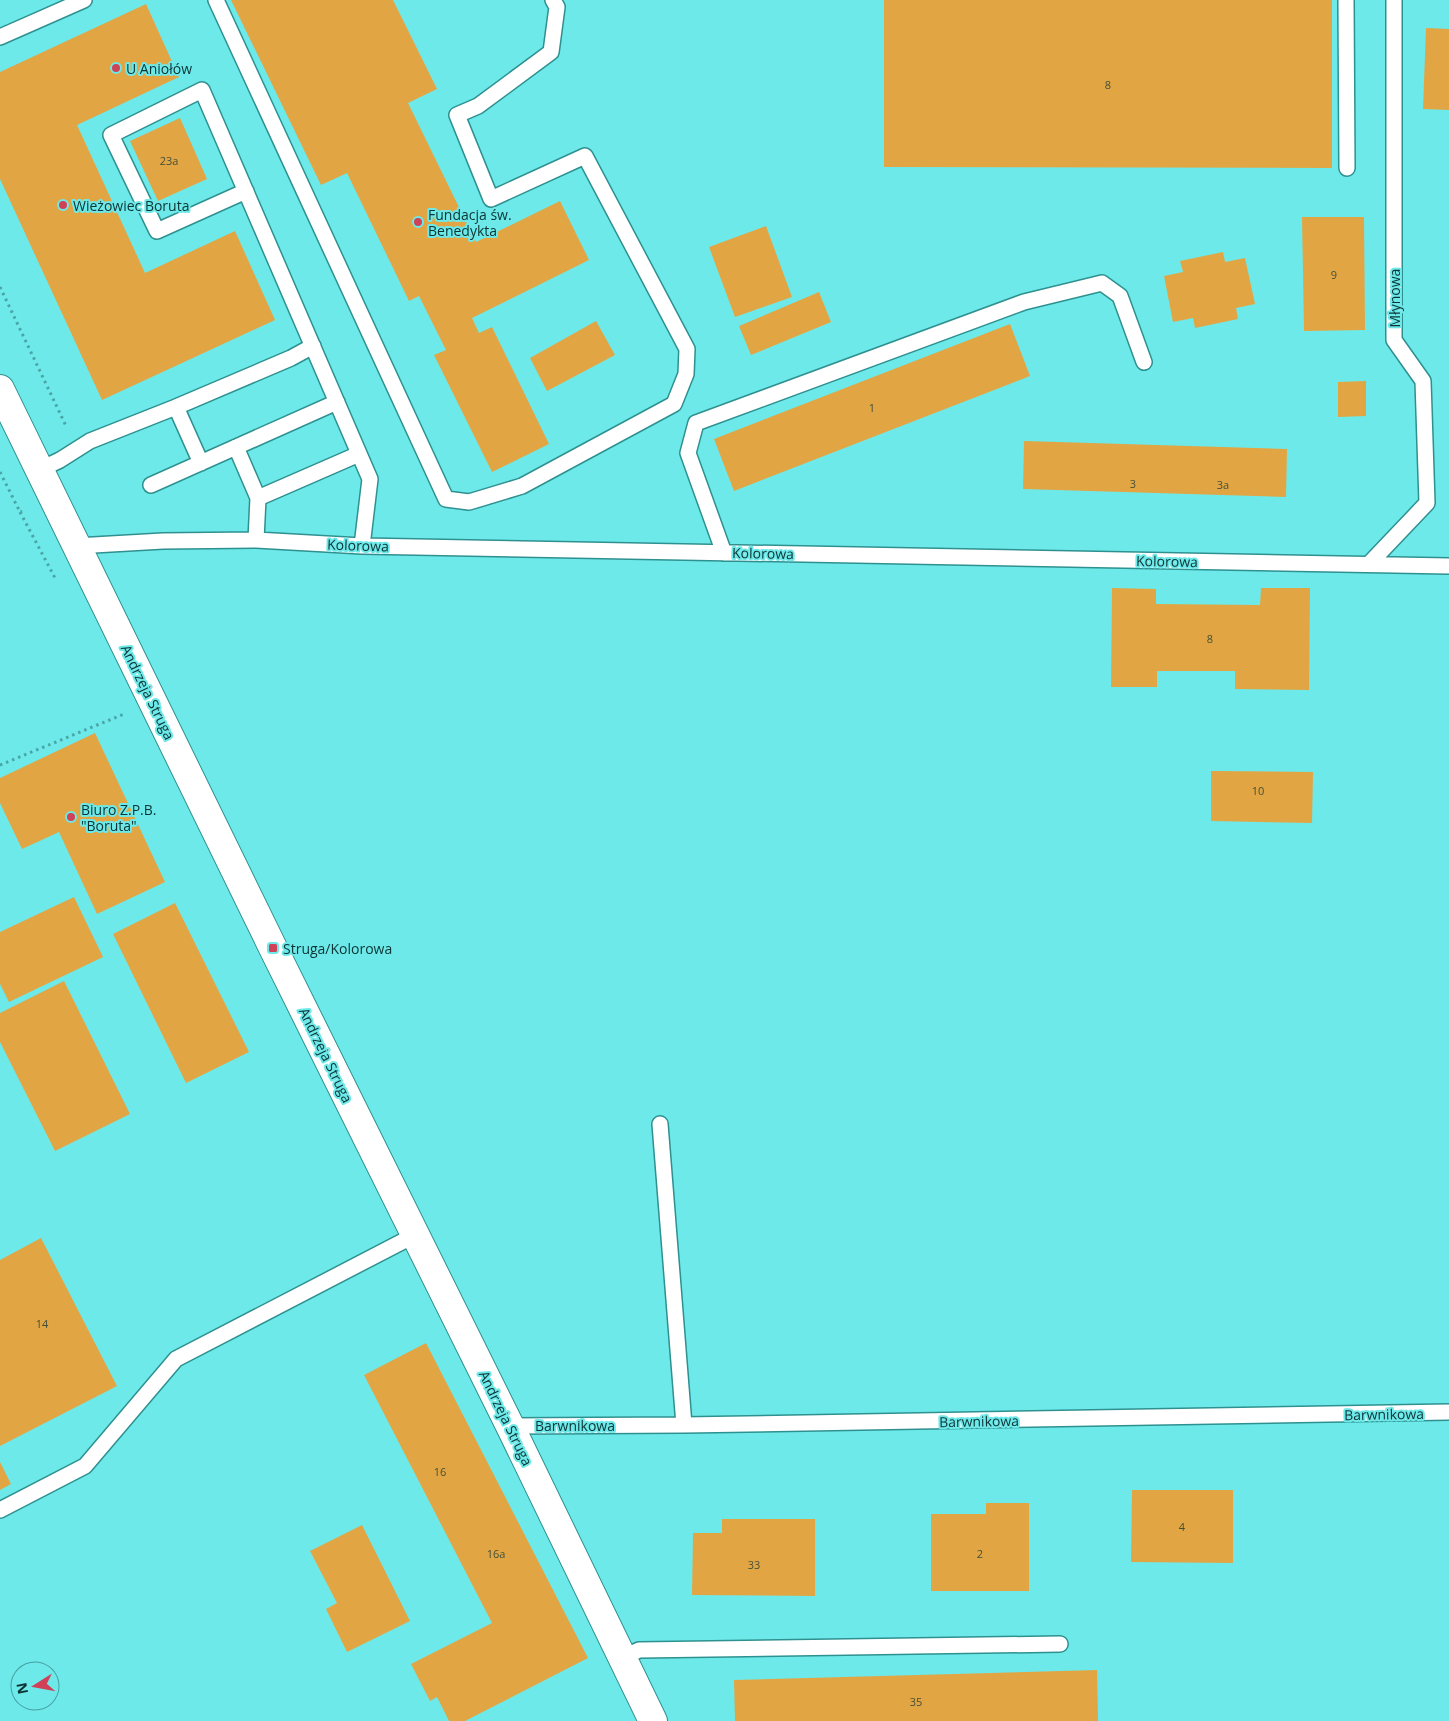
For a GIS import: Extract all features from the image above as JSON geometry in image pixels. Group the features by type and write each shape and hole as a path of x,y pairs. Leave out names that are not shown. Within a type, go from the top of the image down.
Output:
{"street":[{"name":"Andrzeja Struga","path":"0,389 653,1721"}],"lane":[{"path":"0,36 84,0"},
{"path":"216,0 446,498 469,502 522,486 674,404 686,374 687,349 585,156 492,199 457,115 478,106 551,52 557,7 553,0"},
{"path":"1346,0 1347,168"},
{"name":"Młynowa","path":"1369,564 1427,503 1423,381 1394,340 1394,0"},
{"path":"246,191 157,231 111,135 202,90 246,191 313,346 370,479 362,546"},
{"path":"724,553 688,453 696,423 1024,302 1102,282 1120,296 1144,362"},
{"path":"39,470 60,460 90,441 176,407 290,358 313,346"},
{"path":"151,485 337,402"},
{"path":"176,407 201,463"},
{"path":"236,447 258,498 256,540"},
{"path":"258,498 359,454"},
{"name":"Kolorowa","path":"76,546 163,541 256,540 362,546 1449,566"},
{"path":"660,1124 684,1425"},
{"path":"0,1510 86,1466 176,1359 415,1235"},
{"name":"Barwnikowa","path":"510,1426 684,1425 1449,1412"},
{"path":"622,1658 639,1650 1060,1644"}],"path":[{"path":"0,765 152,702"}],"building":[{"name":"Fundacja św. Benedykta","path":"231,0 393,0 437,89 408,103 476,242 560,201 589,260 472,318 479,333 492,327 549,444 492,472 434,355 446,350 419,296 409,301 347,173 321,185"},
{"path":"884,0 1332,0 1332,168 884,167"},
{"name":"Wieżowiec Boruta","path":"146,4 179,77 77,125 145,273 235,231 275,320 102,400 0,179 0,72"},
{"path":"1426,28 1449,29 1449,110 1423,109"},
{"path":"180,118 207,179 158,201 130,141"},
{"path":"1302,217 1364,217 1365,330 1304,331"},
{"path":"766,226 792,297 735,317 709,247"},
{"path":"1223,252 1225,262 1245,258 1255,304 1236,308 1238,319 1195,328 1193,318 1173,322 1164,276 1183,272 1180,261"},
{"path":"819,292 831,322 751,355 739,326"},
{"path":"596,321 615,355 547,391 530,358"},
{"path":"1010,324 1030,376 734,491 714,439"},
{"path":"1366,381 1366,416 1338,417 1338,382"},
{"path":"1024,441 1287,449 1286,497 1023,489"},
{"path":"1112,588 1156,589 1156,604 1260,605 1261,588 1310,588 1309,690 1235,689 1235,671 1157,671 1157,687 1111,687"},
{"name":"Biuro Z.P.B. \"Boruta\"","path":"95,733 165,882 97,914 59,832 22,849 0,803 0,778"},
{"path":"1211,771 1313,772 1312,823 1211,821"},
{"path":"74,897 103,957 9,1002 0,984 0,932"},
{"path":"175,903 249,1052 186,1083 113,934"},
{"path":"64,981 130,1114 55,1151 0,1042 0,1013"},
{"path":"41,1238 117,1386 0,1446 0,1260"},
{"path":"426,1343 588,1658 465,1721 449,1721 437,1697 430,1701 411,1664 492,1623 364,1375"},
{"path":"0,1462 11,1484 0,1490"},
{"path":"1132,1490 1233,1490 1233,1563 1131,1562"},
{"path":"986,1503 1029,1503 1029,1591 931,1591 931,1514 986,1514"},
{"path":"722,1519 815,1519 815,1596 692,1595 693,1533 722,1533"},
{"path":"362,1525 410,1621 347,1652 326,1609 337,1603 310,1551"},
{"path":"1097,1670 1098,1721 735,1721 734,1680"}],"place":[{"name":"U Aniołów","path":"116,68"},
{"name":"Wieżowiec Boruta","path":"63,205"},
{"name":"Fundacja św. Benedykta","path":"418,222"},
{"name":"Biuro Z.P.B. \"Boruta\"","path":"71,817"},
{"name":"Struga/Kolorowa","path":"273,948"}]}
